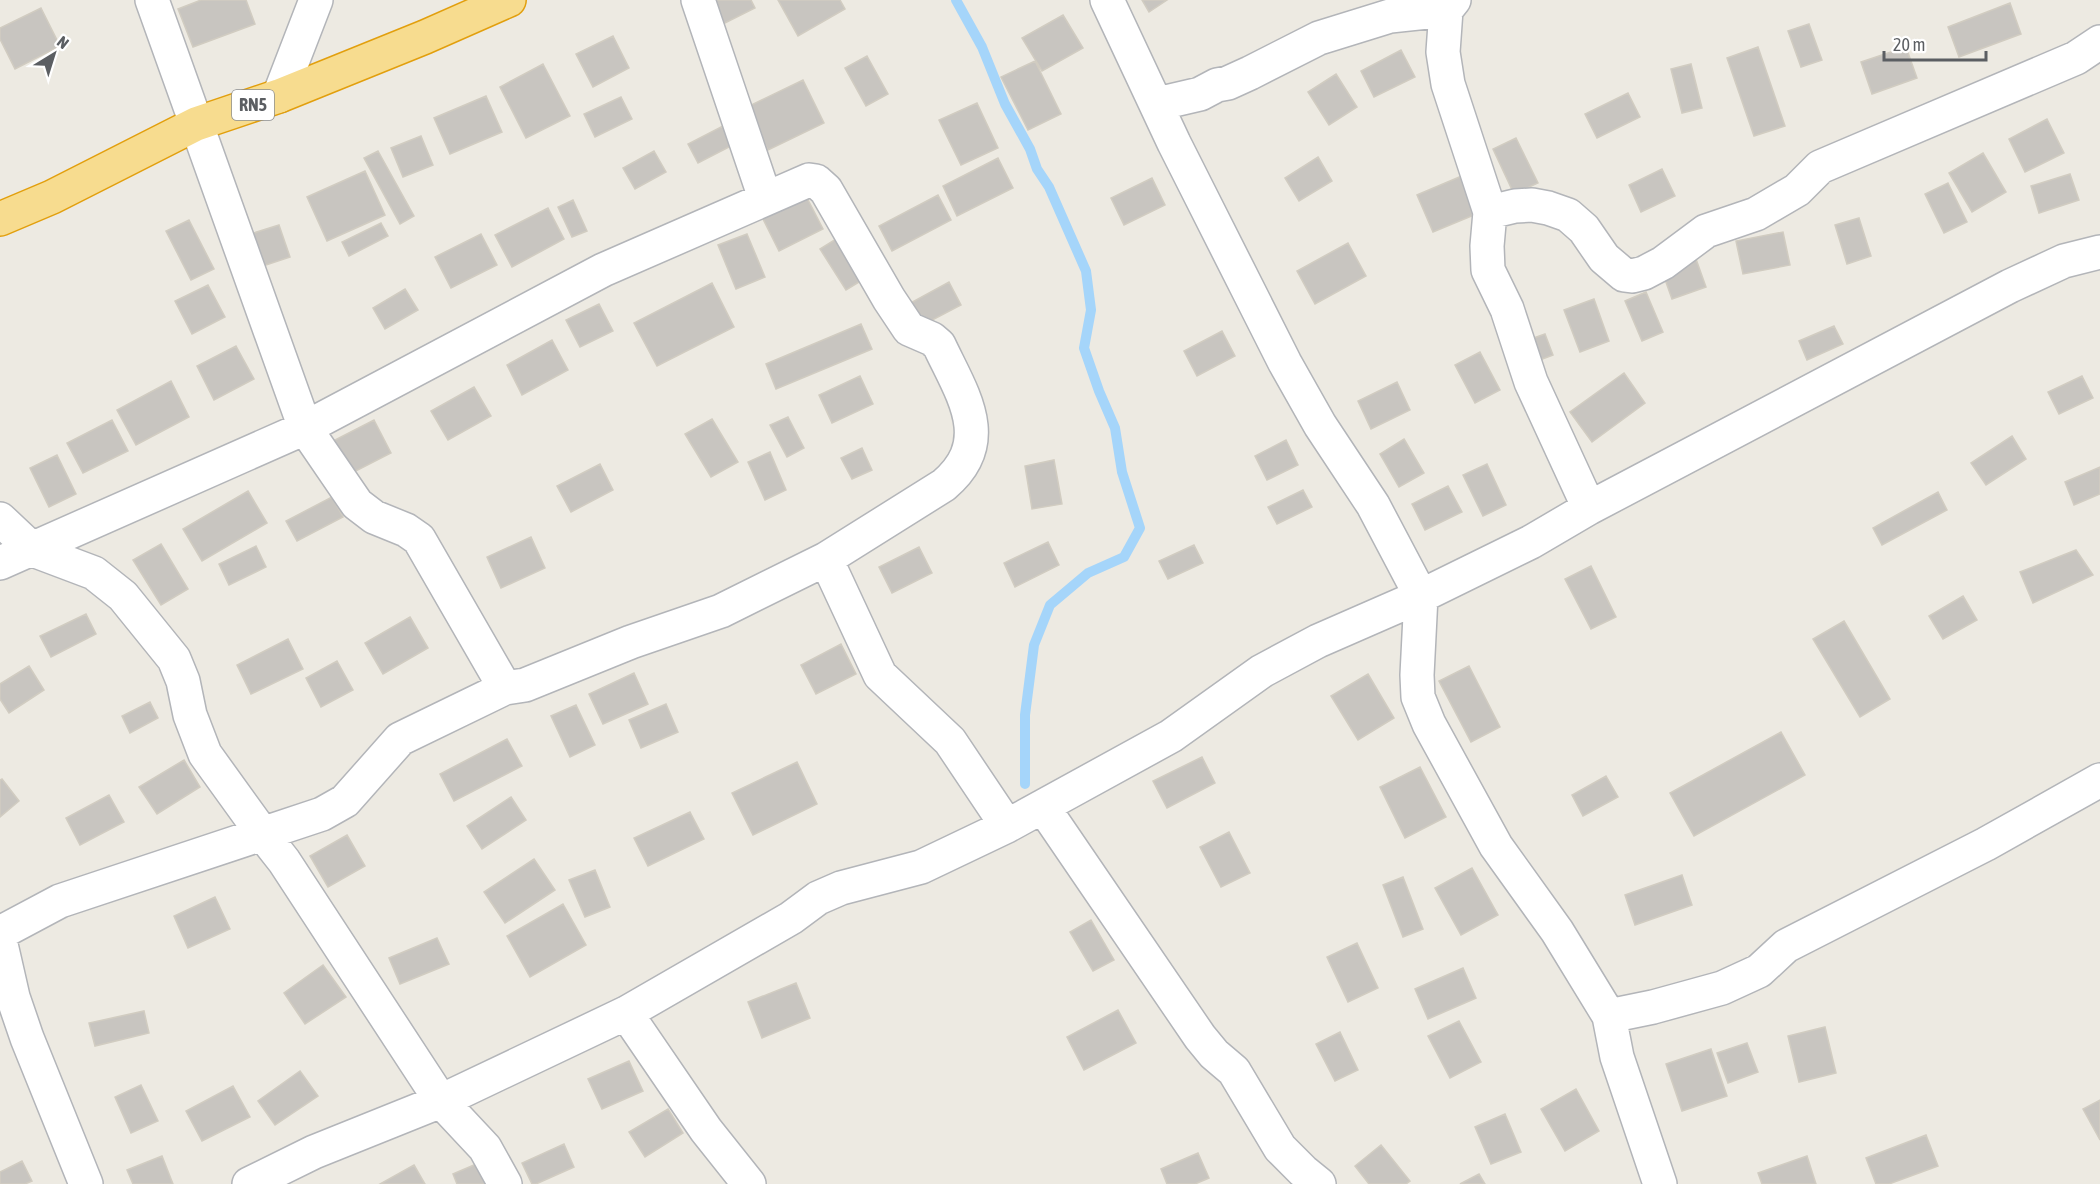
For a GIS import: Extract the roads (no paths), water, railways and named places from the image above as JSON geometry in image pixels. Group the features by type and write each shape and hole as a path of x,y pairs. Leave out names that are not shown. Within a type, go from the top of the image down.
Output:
{"highway":[{"name":"RN5","path":"0,219 52,197 196,124 279,96 509,0"}],"street":[{"path":"152,0 305,428 357,504 374,517 406,530 419,540 506,688"},
{"path":"279,96 316,0"},
{"path":"698,0 765,198"},
{"path":"1107,0 1174,143 1285,363 1320,425 1373,505 1421,596 1418,696 1429,724 1496,846 1557,931 1610,1016 1617,1057 1660,1184"},
{"path":"1157,104 1200,94 1217,85 1228,83 1318,38 1390,16 1450,5 1443,52 1448,84 1490,212 1487,246 1488,270 1508,309 1531,382 1589,508"},
{"path":"1490,212 1515,206 1532,205 1568,215 1584,230 1595,248 1613,267 1632,276 1644,273 1663,263 1706,231 1756,214 1797,190 1820,167 2076,58 2100,42"},
{"path":"0,563 305,428 603,270 809,180 816,181 826,190 909,329 932,339 939,345 971,416 972,437 968,459 955,477 826,559 721,610 632,642 525,685 506,688 400,739 345,801 322,814 60,901 0,933"},
{"path":"249,1184 314,1152 441,1101 626,1013 791,918 818,898 841,888 921,867 1007,826 1171,736 1262,671 1318,641 1421,596 1532,542 1589,508 2010,286 2064,261 2100,252"},
{"path":"0,519 33,550 94,573 123,596 174,659 183,681 190,715 205,754 284,861 441,1101 484,1148 505,1184"},
{"path":"826,559 880,675 950,741 1007,826"},
{"path":"1610,1016 1722,988 1759,971 1786,946 1986,844 2100,780"},
{"path":"1043,807 1200,1037 1214,1054 1234,1071 1280,1148 1319,1184"},
{"path":"0,940 13,997 23,1028 86,1184"},
{"path":"626,1013 706,1130 749,1184"}],"waterway":[{"path":"956,0 982,47 1005,104 1030,149 1037,169 1049,187 1086,271 1091,310 1084,348 1115,428 1122,472 1140,528 1124,557 1088,573 1050,605 1034,645 1025,715 1025,784"}]}
